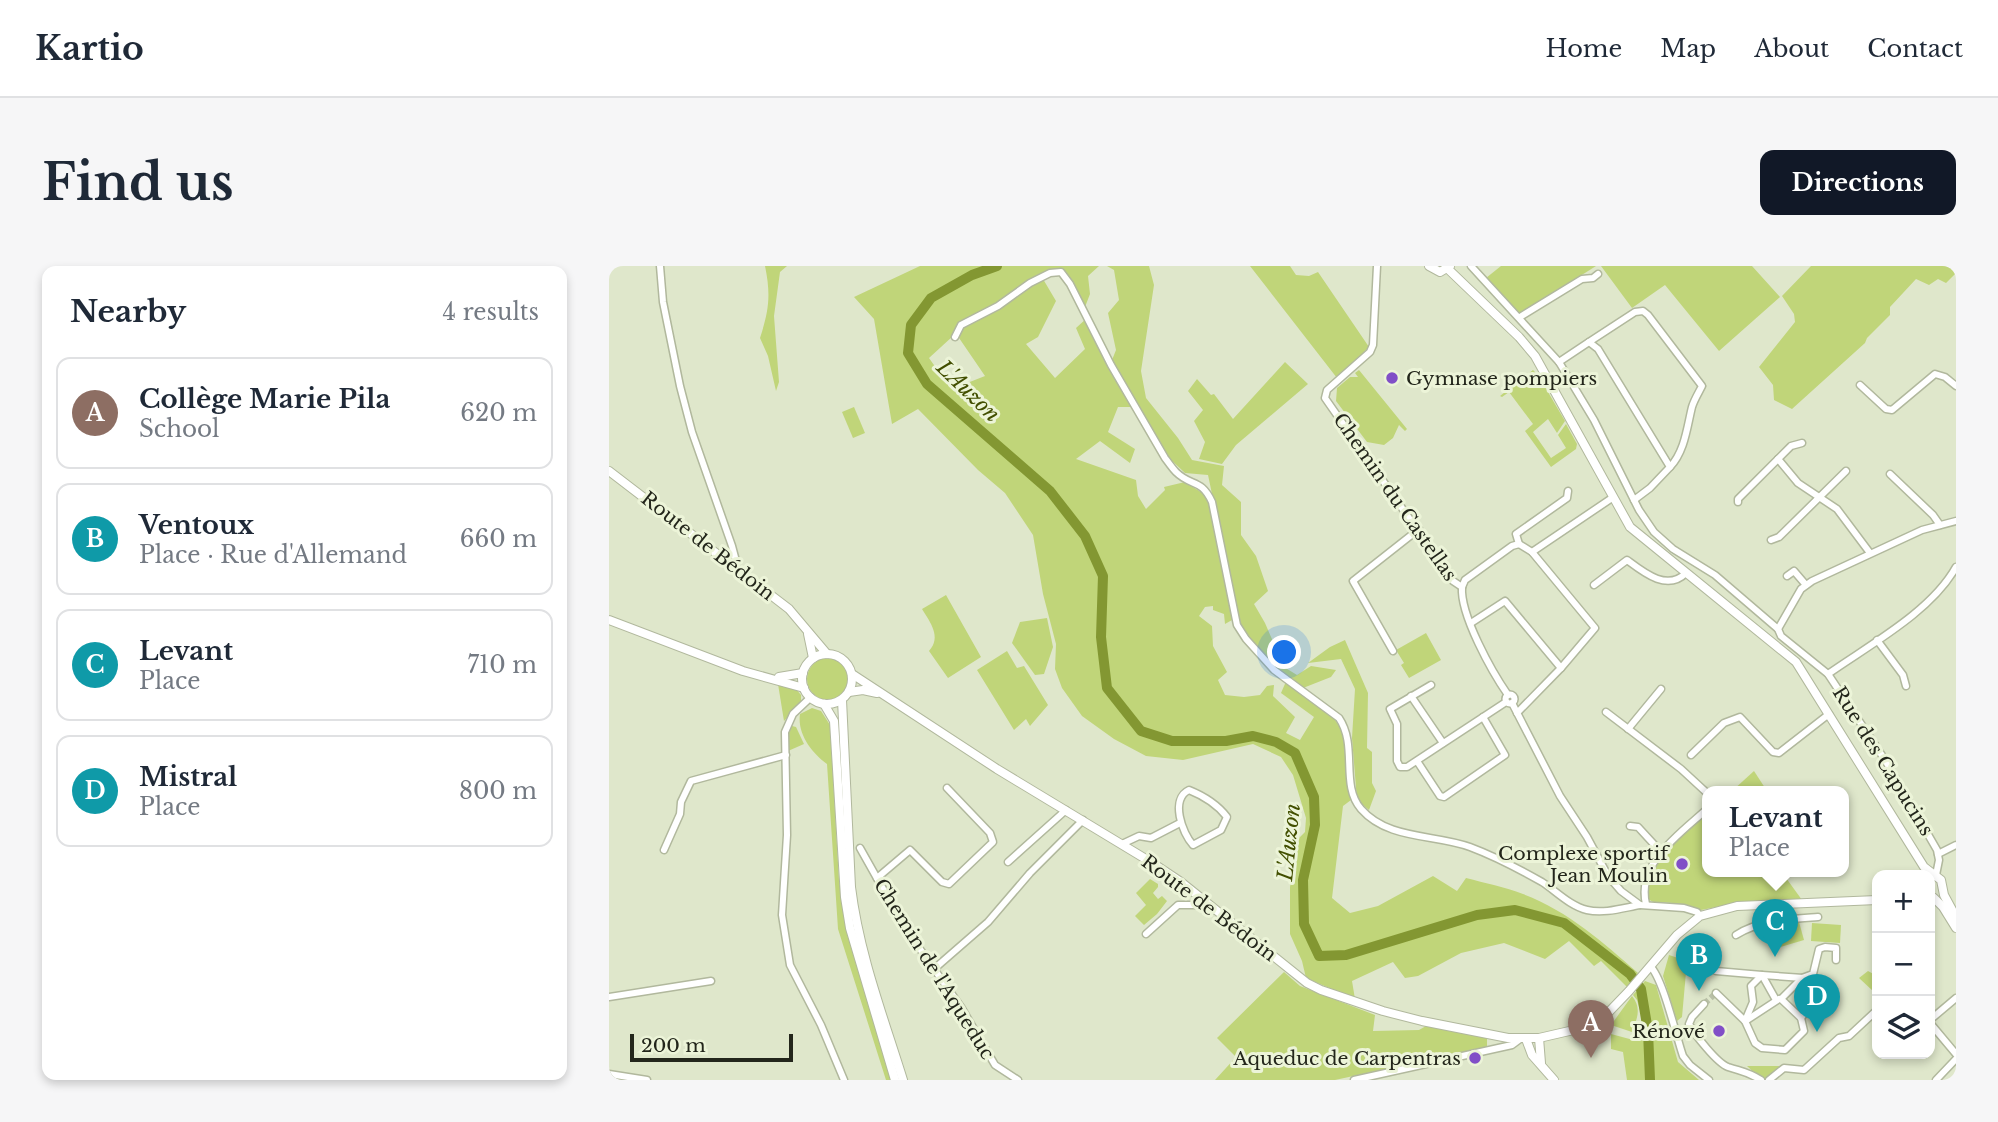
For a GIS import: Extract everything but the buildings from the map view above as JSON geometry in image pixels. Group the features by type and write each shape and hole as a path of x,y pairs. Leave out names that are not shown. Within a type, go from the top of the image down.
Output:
{"main road":[{"path":"1429,266 1437,272 1449,267 1527,353 1565,410 1630,527 1794,659 1926,870"},
{"name":"Route de Bédoin","path":"609,471 789,609 827,654"},
{"path":"609,621 697,655 804,688"},
{"path":"804,626 810,639 813,658"},
{"path":"824,704 842,700 852,683 852,674 845,661 827,654 813,658 803,673 804,688 811,697 824,704 834,721 845,897 850,928 895,1080"},
{"path":"762,676 803,673"},
{"name":"Route de Bédoin","path":"852,674 954,741 1181,882 1296,975 1321,990 1383,1011 1473,1032 1523,1039 1578,1029 1601,1019 1684,928 1700,916"},
{"name":"Route de Bédoin","path":"849,692 863,690 886,696"},
{"path":"842,700 854,912 859,937 903,1080"},
{"path":"1935,878 1943,883 1942,890 1956,917"},
{"path":"1935,896 1942,890"},
{"path":"1700,916 1737,906 1872,900"},
{"path":"1935,900 1943,907 1956,928"},
{"path":"1539,1038 1541,1064"},
{"path":"1523,1039 1551,1079"}],"street":[{"path":"660,266 663,302 674,364 692,432 735,557 734,566"},
{"name":"Chemin du Castellas","path":"1377,266 1373,345 1367,358 1327,390 1325,398 1453,581 1462,587 1465,608 1490,669 1517,713 1554,787 1587,837 1608,876 1621,891 1643,904"},
{"name":"Rue des Capucins","path":"1471,266 1559,362 1594,420 1647,523 1662,541 1715,575 1777,629 1781,636 1828,674 1896,777 1938,854 1930,870"},
{"path":"954,337 961,325 998,306 1030,283 1050,273 1061,272 1165,457 1175,472 1199,484 1207,492 1212,502 1234,616 1246,639 1280,675 1339,718 1346,727 1350,745 1352,790 1368,816 1390,829 1449,841 1489,855 1543,883 1585,910 1603,912 1643,904 1684,908 1697,912 1700,916"},
{"path":"1520,317 1582,279 1593,278 1598,274"},
{"path":"1559,362 1635,312 1643,311 1702,386 1692,406 1691,420 1683,444 1670,467 1634,500"},
{"path":"1588,342 1598,349 1604,358 1670,467"},
{"path":"1860,385 1886,409 1892,410 1935,374 1945,377 1956,386"},
{"path":"1738,502 1791,446 1802,443"},
{"path":"1778,459 1798,483 1844,516 1870,553"},
{"path":"1772,540 1779,537 1846,471"},
{"path":"1890,474 1940,525"},
{"path":"1517,713 1594,630 1593,625 1532,552 1519,544 1516,534 1567,498 1568,491"},
{"path":"1532,552 1612,498"},
{"path":"1777,629 1801,589 1870,553 1956,521"},
{"path":"1393,651 1353,581 1419,529"},
{"path":"1462,587 1465,580 1512,546 1519,544"},
{"path":"1594,585 1627,560 1641,571 1665,581 1677,580 1686,573"},
{"path":"1787,576 1801,566"},
{"path":"1828,674 1877,640 1941,588 1956,567"},
{"path":"1794,571 1806,586"},
{"path":"1471,623 1505,601 1561,668"},
{"path":"1877,640 1903,676 1906,686"},
{"path":"1794,659 1801,651"},
{"path":"1431,685 1392,706 1390,711 1397,727 1398,765 1403,768 1509,700"},
{"path":"1627,729 1661,689"},
{"path":"1411,696 1443,743"},
{"path":"811,697 787,723 785,732 787,835 781,897 790,965 821,1025 844,1080"},
{"path":"1606,712 1702,788"},
{"path":"1691,755 1724,723 1740,718 1747,722 1773,752 1779,753 1829,714"},
{"path":"1417,761 1440,796 1444,797 1505,755 1483,717"},
{"path":"664,850 691,781 786,755"},
{"path":"877,878 910,850 941,883 949,884 993,842 990,833 947,788"},
{"path":"1189,790 1220,808 1227,817 1221,831 1193,845 1180,823 1180,799 1183,792 1189,790"},
{"path":"1008,862 1066,810"},
{"path":"1643,904 1649,871 1661,852 1702,814"},
{"path":"934,969 988,922 1030,873 1083,820"},
{"path":"1122,844 1139,836 1151,838 1180,823"},
{"path":"1630,827 1637,827 1661,852"},
{"path":"1131,849 1135,838"},
{"path":"1938,854 1956,845"},
{"name":"Chemin de l'Aqueduc","path":"860,848 905,928 961,1007 995,1065 1018,1080"},
{"path":"1146,934 1178,905 1209,905"},
{"path":"1736,935 1743,930 1772,922 1818,917"},
{"path":"1745,1021 1813,974 1819,949 1836,948 1836,960"},
{"path":"1650,966 1655,970 1660,983 1683,1056 1709,1080"},
{"path":"1716,971 1806,977"},
{"path":"1716,993 1745,1021 1755,1043 1762,1048 1785,1049 1804,1031 1801,1018 1779,1000 1762,975"},
{"path":"1745,1021 1753,1002 1751,986 1762,975"},
{"path":"1801,1018 1816,998 1806,977"},
{"path":"609,997 711,981"},
{"path":"1935,1015 1956,998"},
{"path":"1704,1004 1689,1024 1694,1033 1725,1066 1746,1070 1761,1080"},
{"path":"1769,1080 1784,1068 1804,1070 1839,1038 1849,1036 1872,1015"},
{"path":"1935,1024 1956,1054"},
{"path":"1354,1080 1512,1045 1523,1039"},
{"path":"1936,1080 1956,1059"},
{"path":"609,1074 646,1080"}],"green space":[{"path":"765,266 787,266 780,272 774,316 779,382 776,391 768,356 760,338 768,302"},
{"path":"920,266 1099,266 1088,276 1090,294 1085,307 1062,270 1052,271 960,323 953,336 929,358 941,375 947,374 957,387 985,376 957,335 962,326 1043,279 1056,301 1038,337 1026,344 1055,378 1085,349 1076,328 1087,318 1110,365 1116,350 1108,313 1119,300 1114,270 1107,266 1149,266 1154,285 1141,371 1146,398 1192,460 1224,466 1222,485 1241,502 1241,535 1256,556 1268,591 1254,604 1284,667 1297,675 1311,666 1336,670 1331,677 1303,688 1324,703 1345,735 1351,800 1343,806 1332,898 1350,913 1378,906 1433,876 1457,891 1466,878 1509,889 1555,909 1612,950 1638,973 1627,987 1601,961 1594,966 1569,941 1545,959 1504,943 1461,953 1418,976 1405,978 1393,962 1352,981 1355,999 1306,978 1290,934 1290,887 1299,838 1305,832 1306,818 1293,775 1281,757 1253,744 1183,760 1146,756 1114,739 1082,716 1062,688 1055,669 1056,644 1043,594 1033,535 1005,493 978,470 918,409 892,424 874,319 854,297","holes":["1118,407 1138,407 1168,457 1185,473 1208,475 1241,631 1265,658 1288,677 1281,693 1314,717 1300,740 1286,733 1295,717 1273,696 1274,685 1267,686 1260,695 1244,697 1225,695 1218,680 1227,672 1213,646 1212,626 1199,616 1205,607 1213,606 1213,610 1224,614 1225,624 1232,620 1209,505 1204,494 1185,482 1164,487 1165,490 1146,509 1138,496 1136,480 1076,459 1100,441 1130,463 1135,449 1108,432"]},
{"path":"1250,266 1290,266 1296,275 1309,276 1318,272 1369,347 1337,378"},
{"path":"1501,266 1596,266 1520,314 1486,278"},
{"path":"1601,266 1752,266 1780,297 1719,351 1665,285 1632,308"},
{"path":"1811,266 1956,266 1956,273 1946,283 1938,279 1929,285 1916,279 1890,307 1890,315 1865,343 1792,409 1774,400 1773,385 1759,367 1795,322 1794,314 1782,296"},
{"path":"1285,362 1308,384 1236,445 1222,464 1199,459 1205,442 1194,421 1203,410 1188,391 1197,379 1211,395 1214,394 1233,419"},
{"path":"1359,370 1407,429 1405,431 1399,425 1393,438 1384,445 1367,442 1336,401 1337,388 1350,377 1358,377 1355,373"},
{"path":"1533,370 1565,421 1557,433 1548,419 1533,432 1551,458 1566,448 1558,435 1566,424 1577,444 1576,449 1551,467 1525,431 1533,424 1509,392 1500,396"},
{"path":"854,407 865,433 853,438 842,412"},
{"path":"946,595 981,657 948,678 929,651 935,635 922,609"},
{"path":"1047,618 1053,647 1044,674 1035,675 1012,643 1020,622"},
{"path":"1426,633 1441,660 1409,678 1396,650"},
{"path":"1345,640 1368,693 1367,748 1372,752 1372,783 1376,791 1369,810 1357,800 1352,738 1355,689 1341,659 1308,663"},
{"path":"1007,651 1017,668 1024,666 1048,705 1030,726 1026,719 1014,730 977,670"},
{"path":"828,658 843,664 849,679 843,694 828,700 813,694 807,679 813,664"},
{"path":"778,684 796,689 801,695 801,702 784,721"},
{"path":"812,708 821,711 830,725 839,880 847,931 892,1080 886,1080 838,929 827,764 803,736 800,721 800,714"},
{"path":"792,726 796,727 804,744 788,751 787,730"},
{"path":"1754,771 1764,786 1738,786"},
{"name":"Complexe sportif Jean Moulin","path":"1702,817 1702,877 1785,877 1802,900 1732,904 1701,910 1673,903 1653,902 1648,899 1651,873 1676,840"},
{"path":"1150,879 1158,884 1153,893 1158,899 1162,896 1167,901 1144,925 1135,916 1146,905 1136,893"},
{"path":"1799,922 1804,940 1777,948 1771,931"},
{"path":"1812,923 1841,925 1840,943 1811,941"},
{"path":"1669,955 1687,961 1682,1017 1677,1021 1663,976"},
{"path":"1868,971 1872,973 1872,990 1859,978"},
{"path":"1284,972 1300,986 1375,1015 1373,1031 1419,1030 1426,1026 1487,1038 1487,1047 1335,1080 1215,1080 1236,1057 1217,1038"},
{"path":"1645,981 1656,985 1678,1062 1699,1080 1627,1080 1623,1052 1611,1049 1611,1034 1637,1041 1645,1028 1633,995"},
{"path":"1632,996 1638,1009 1632,1032 1611,1025"},
{"path":"1747,1066 1781,1066 1767,1079 1762,1080"}],"waterway":[{"name":"L'Auzon","path":"997,266 972,275 931,298 911,325 908,353 927,384 1050,491 1085,536 1103,576 1101,637 1107,688 1141,731 1172,741 1226,741 1253,736 1276,742 1295,753 1314,797 1315,825 1303,880 1304,924 1319,956 1346,955 1477,915 1515,910 1564,923 1630,974 1641,989 1648,1031 1650,1080"}],"tunnel":[{"path":"1704,1004 1716,993"}],"place":[{"name":"Gymnase pompiers","path":"1392,378"},
{"name":"Complexe sportif Jean Moulin","path":"1682,864"},
{"name":"Levant","path":"1775,957"},
{"name":"Ventoux","path":"1699,991"},
{"name":"Rénové","path":"1719,1031"},
{"name":"Mistral","path":"1817,1032"},
{"name":"Aqueduc de Carpentras","path":"1475,1058"},
{"name":"Collège Marie Pila","path":"1591,1058"}]}
